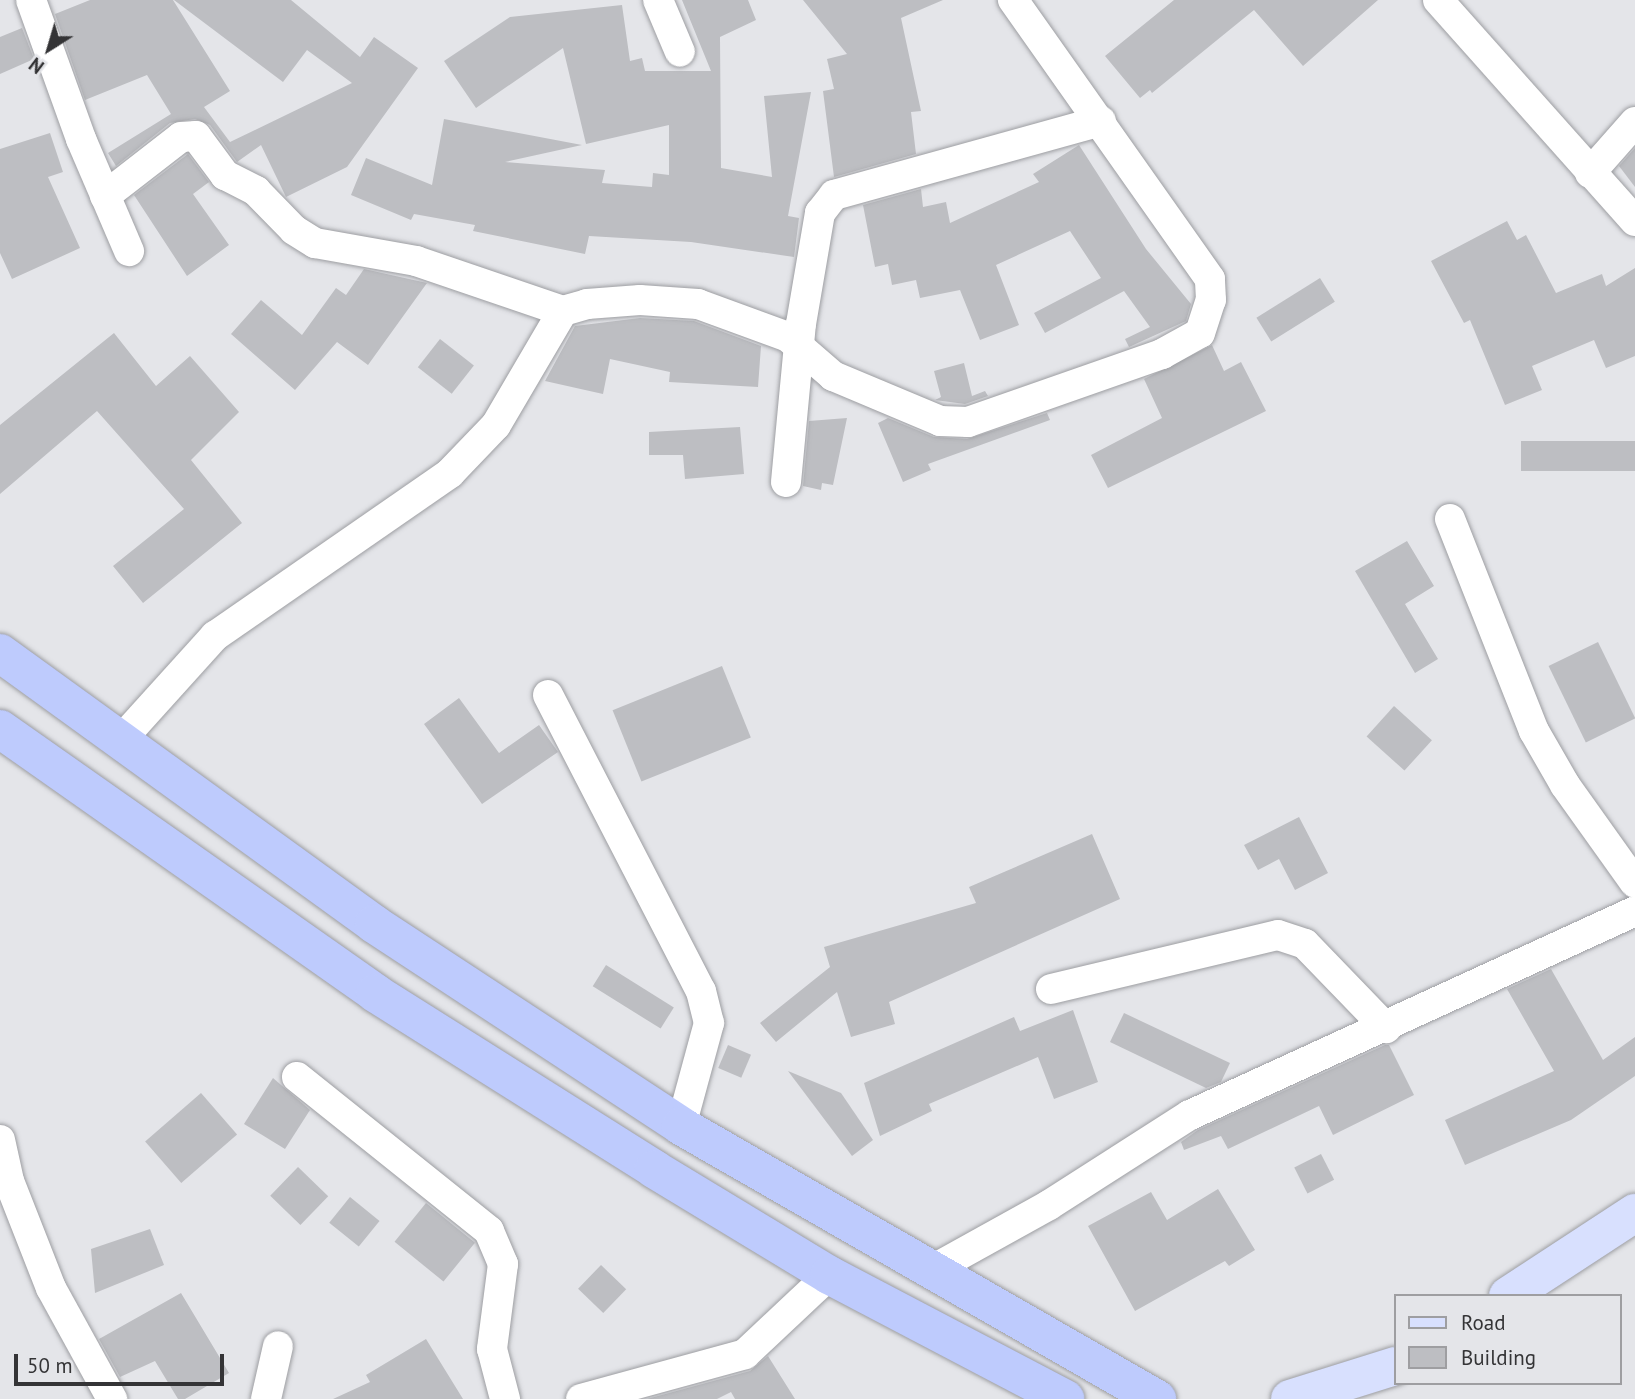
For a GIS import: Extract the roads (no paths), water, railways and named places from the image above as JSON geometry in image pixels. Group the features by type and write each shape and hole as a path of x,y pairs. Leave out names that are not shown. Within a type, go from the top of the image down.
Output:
{"highway":[{"path":"0,653 120,741 267,842 374,924 681,1126 1157,1399"},
{"path":"0,729 375,993 829,1275 1065,1399"}],"main road":[{"path":"1511,1294 1635,1213"},
{"path":"1290,1399 1394,1366"},
{"path":"1008,1369 1032,1399"}],"street":[{"path":"31,0 128,251"},
{"path":"658,0 680,52"},
{"path":"105,196 181,137 196,136 225,175 257,191 294,230 316,243 416,261 563,311 640,300 698,304 802,346 833,376 940,421 968,422 1188,343 1200,333 1206,318 1210,279 1013,0"},
{"path":"1438,0 1635,221"},
{"path":"786,482 820,213 834,195 1101,121"},
{"path":"1590,173 1635,122"},
{"path":"120,741 215,636 450,472 496,425 563,311"},
{"path":"1450,519 1534,731 1565,785 1635,883"},
{"path":"548,695 701,991 709,1023 681,1126"},
{"path":"930,1271 1049,1205 1190,1115 1386,1028 1635,911"},
{"path":"1051,989 1279,935 1305,944 1386,1028"},
{"path":"297,1077 489,1231 503,1264 492,1349 505,1399"},
{"path":"0,1140 9,1181 51,1288 113,1399"},
{"path":"581,1399 745,1354 829,1275"},
{"path":"266,1399 278,1346"}]}
